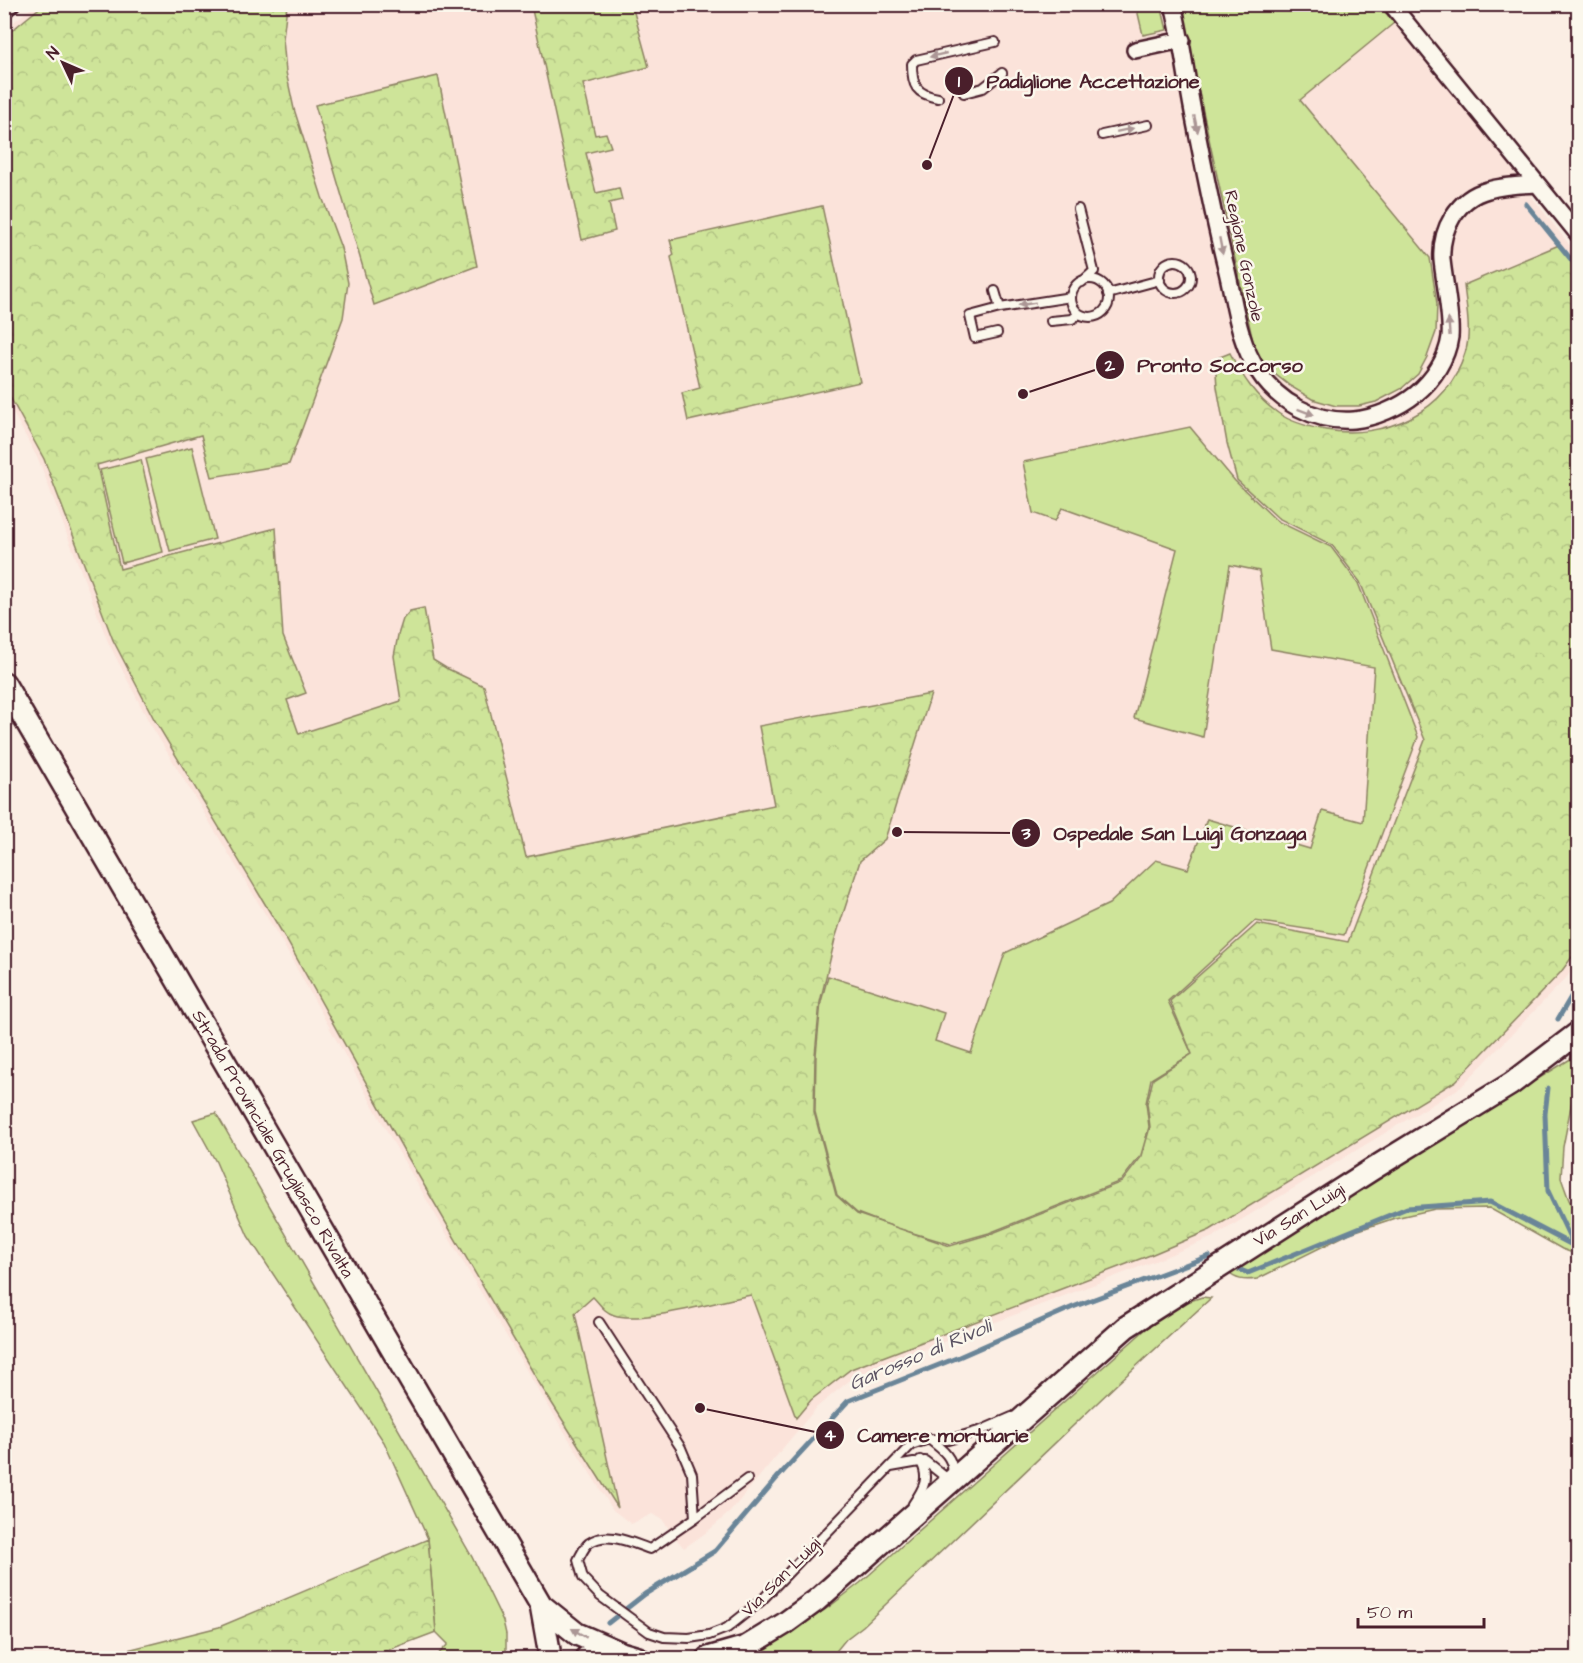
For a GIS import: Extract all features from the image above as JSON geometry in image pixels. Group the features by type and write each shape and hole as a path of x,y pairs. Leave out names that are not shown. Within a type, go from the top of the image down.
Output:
{"street":[{"path":"4,10 11,4"},
{"name":"Regione Gonzole","path":"1173,4 1240,335 1257,370 1269,386 1284,400 1312,415 1354,420 1379,414 1408,401 1423,389 1435,375 1444,357 1450,336 1442,245 1450,220 1458,210 1485,190 1511,185 1537,184"},
{"path":"1391,4 1578,234"},
{"path":"1135,50 1182,40"},
{"name":"Strada Provinciale Grugliasco Rivalta","path":"4,683 541,1605 549,1650 548,1659"},
{"name":"Via San Luigi","path":"708,1659 741,1653 817,1600 1126,1327 1371,1170 1511,1084 1578,1034"},
{"name":"Strada Provinciale Grugliasco Rivalta","path":"541,1605 577,1634 629,1656"},
{"path":"586,1659 629,1656"}],"lane":[{"path":"938,98 926,96 916,89 912,75 912,64 915,60 995,42"},
{"path":"964,93 982,88 1002,73"},
{"path":"1102,135 1149,125"},
{"path":"1078,209 1094,271 1077,285 1071,297 1072,304 1079,314 1098,316 1107,307 1108,294 1103,284 1098,281 1082,282"},
{"path":"1174,261 1185,263 1191,272 1189,286 1177,293 1168,291 1160,280 1159,274 1165,265 1174,261"},
{"path":"1108,294 1160,280"},
{"path":"995,291 1000,308"},
{"path":"997,333 975,338 970,316 1000,308 1071,297"},
{"path":"1051,321 1072,319 1079,314"},
{"path":"599,1322 681,1448 692,1474 695,1518"},
{"name":"Via San Luigi","path":"695,1518 650,1549 613,1538 601,1537 588,1544 578,1560 583,1578 600,1596 649,1632 664,1637 689,1638 710,1635 727,1628 761,1601 911,1445 929,1439 948,1440 982,1430 1030,1410"},
{"path":"929,1439 945,1451 950,1460 954,1469 951,1483"},
{"path":"889,1467 920,1460 925,1461 951,1483"},
{"name":"Via San Luigi","path":"817,1600 909,1509 925,1487 927,1476 920,1460"},
{"path":"695,1518 747,1479"}],"shaded area":[{"path":"36,4 1379,5 1511,167 1578,256 1578,961 1567,977 1461,1087 1213,1237 855,1376 817,1407 730,1512 684,1548 662,1519 652,1514 631,1524 613,1510 534,1383 398,1151 282,942 149,722 108,642 39,461 5,398 4,30"}],"green space":[{"path":"43,5 287,5 283,39 286,72 294,109 341,248 348,283 343,318 289,464 212,477 201,435 97,465 120,569 276,528 283,636 306,693 287,700 299,734 401,701 394,656 398,635 403,619 410,611 424,608 433,660 484,686 526,857 774,805 759,726 931,694 885,839 860,861 835,939 820,1002 815,1055 814,1112 836,1195 857,1214 950,1246 990,1234 1122,1182 1142,1156 1150,1127 1147,1103 1153,1079 1192,1054 1170,1001 1257,924 1348,942 1425,740 1360,582 1332,545 1278,518 1237,480 1227,443 1217,387 1215,359 1230,353 1245,378 1263,401 1278,413 1295,422 1320,429 1348,432 1369,431 1390,426 1410,418 1428,406 1444,392 1456,374 1465,353 1468,337 1464,285 1559,245 1578,267 1578,949 1561,972 1456,1081 1210,1230 1153,1254 851,1369 811,1400 796,1418 751,1295 643,1317 614,1315 602,1308 593,1297 575,1313 618,1508 538,1381 403,1149 286,939 154,719 113,640 44,459 5,388 5,36"},
{"path":"531,5 632,5 649,67 583,84 595,135 606,133 611,147 586,153 596,193 619,188 622,200 609,203 615,231 582,240"},
{"path":"1136,5 1161,5 1167,30 1143,35"},
{"path":"1180,5 1379,5 1394,23 1300,100 1430,258 1437,304 1436,332 1418,374 1401,389 1376,402 1359,406 1336,406 1312,399 1290,386 1262,364 1253,342"},
{"path":"438,76 477,266 374,305 315,105"},
{"path":"822,206 860,382 688,421 682,393 700,388 671,257 674,255 670,240"},
{"path":"1190,427 1235,481 1277,521 1331,547 1358,583 1418,737 1344,935 1255,921 1168,1001 1192,1054 1151,1079 1146,1103 1149,1127 1141,1155 1121,1181 989,1233 950,1244 896,1228 857,1213 837,1195 815,1112 816,1055 821,1002 828,976 944,1013 935,1041 971,1053 1005,953 1109,904 1156,860 1188,869 1207,819 1310,849 1322,811 1363,822 1374,667 1271,649 1259,571 1230,565 1203,737 1134,718 1177,549 1062,508 1055,521 1033,513 1023,462"},
{"path":"192,447 215,539 170,551 146,459"},
{"path":"141,460 163,552 122,563 100,470"},
{"path":"1572,1058 1577,1075 1563,1147 1561,1178 1578,1217 1578,1255 1562,1249 1489,1208 1435,1209 1395,1218 1350,1233 1257,1279 1240,1279 1226,1271"},
{"path":"216,1113 472,1557 503,1621 506,1634 506,1658 435,1658 448,1644 436,1632 428,1539 384,1442 248,1236 216,1162 193,1120"},
{"path":"1202,1297 1211,1298 1118,1383 863,1626 846,1639 833,1658 749,1658 829,1607 860,1583 1156,1320 1178,1305"},
{"path":"428,1539 436,1632 367,1658 96,1658 219,1627"}],"waterway":[{"path":"1526,204 1578,268"},
{"path":"1558,1019 1578,985"},
{"path":"1548,1088 1545,1114 1548,1191 1574,1246"},
{"name":"Garosso di Rivoli","path":"1233,1267 1248,1273 1407,1208 1490,1202 1578,1248"},
{"name":"Garosso di Rivoli","path":"608,1623 645,1594 715,1551 777,1478 848,1401 959,1357 1073,1307 1209,1256"}],"place":[{"name":"Padiglione Accettazione","path":"927,165"},
{"name":"Pronto Soccorso","path":"1023,394"},
{"name":"Ospedale San Luigi Gonzaga","path":"897,832"},
{"name":"Camere mortuarie","path":"700,1408"}]}
